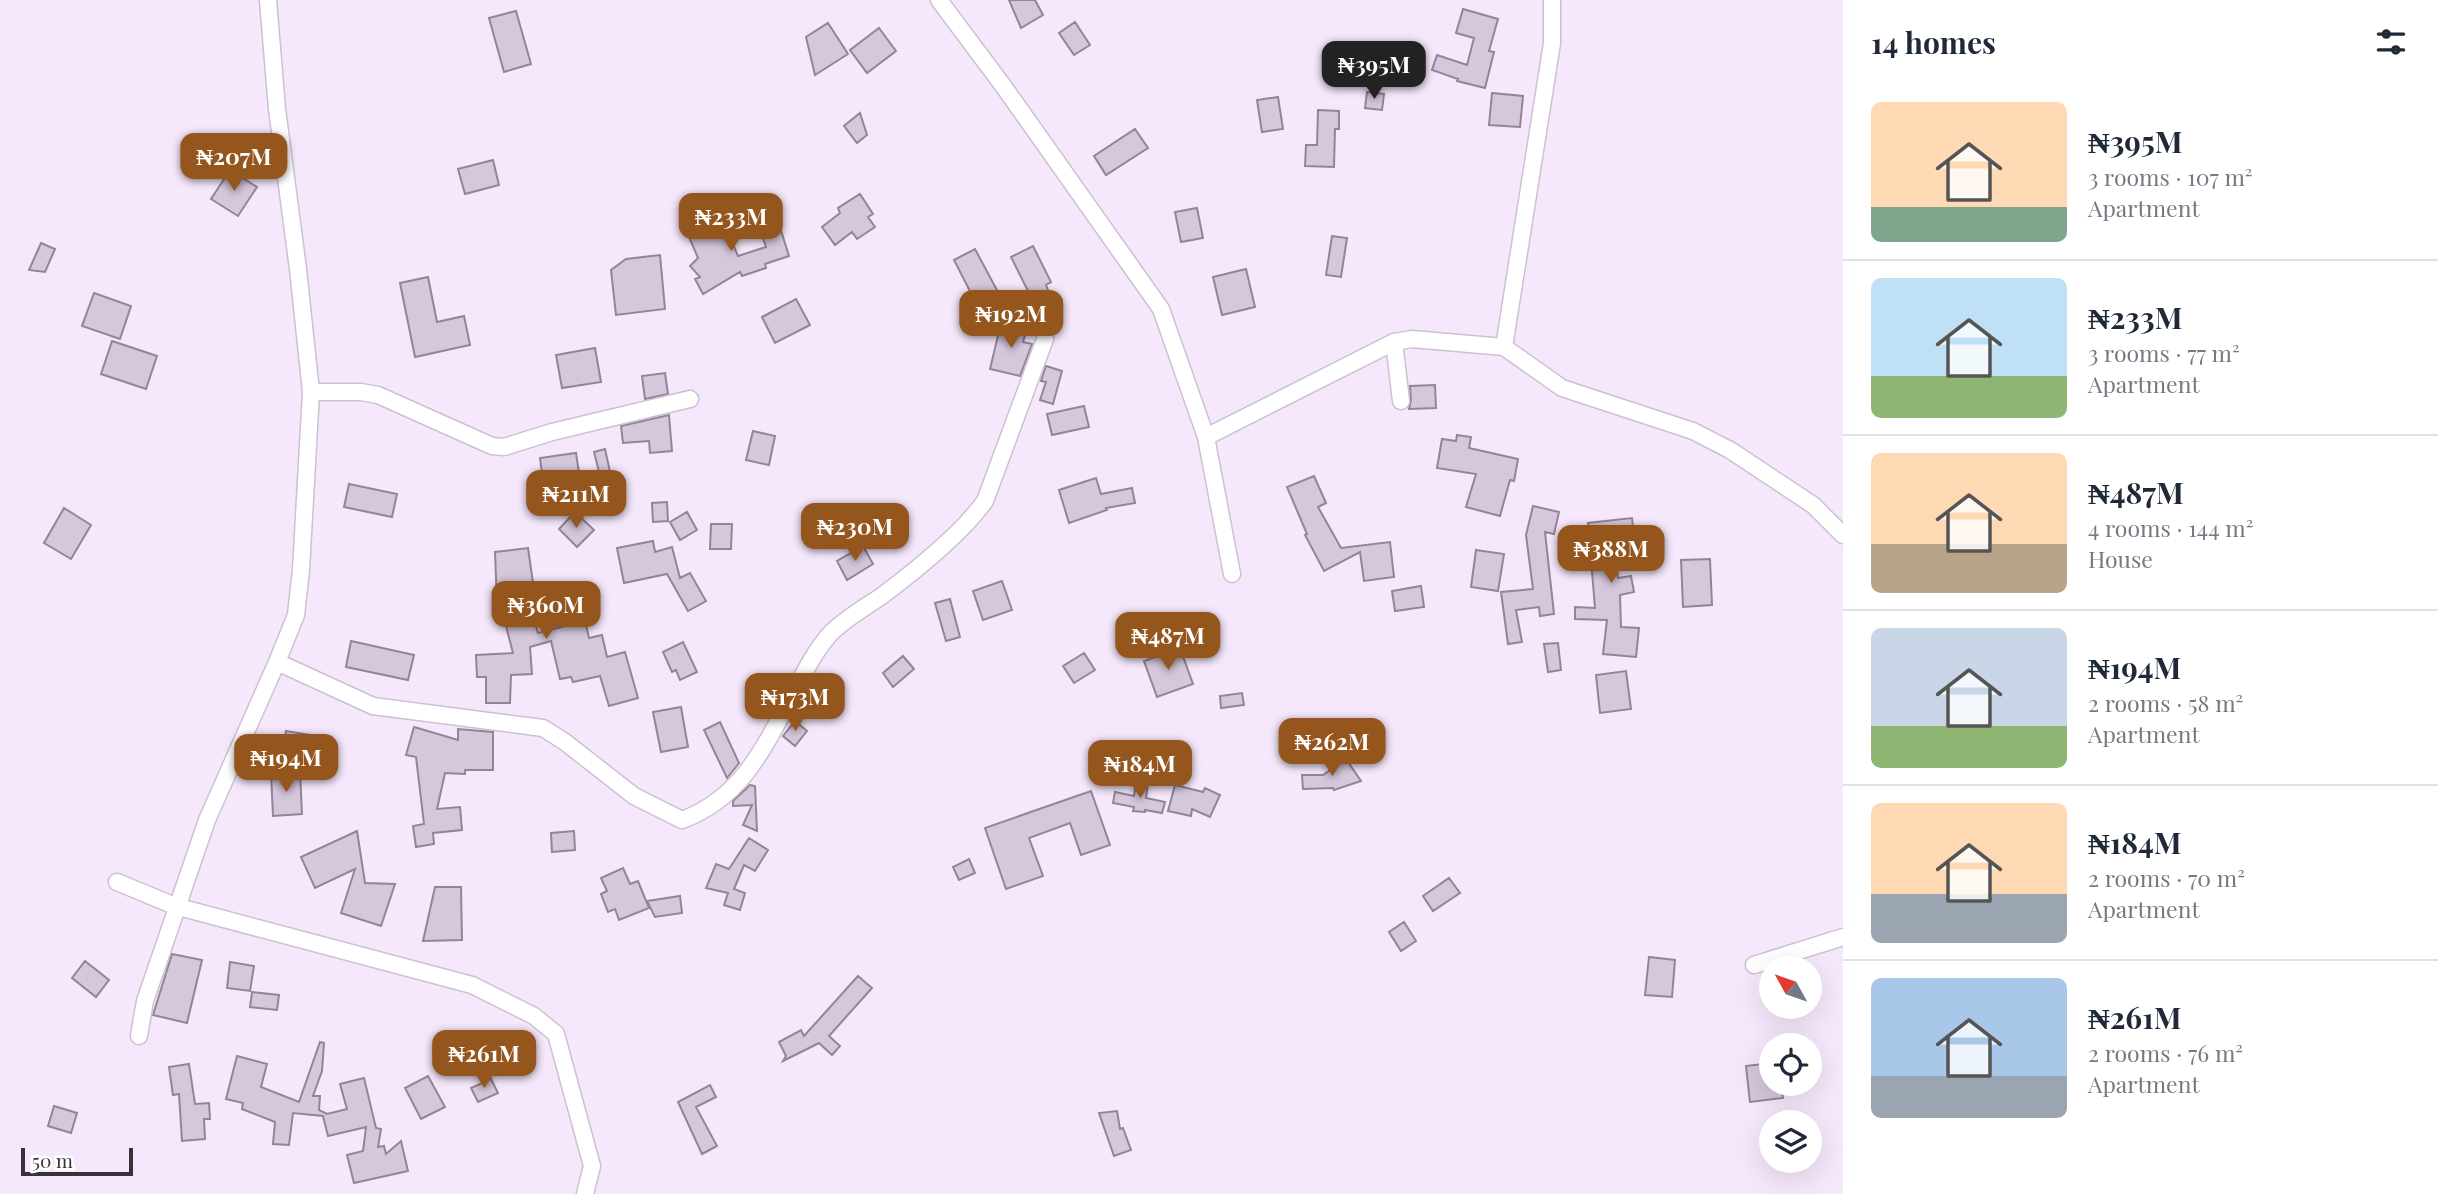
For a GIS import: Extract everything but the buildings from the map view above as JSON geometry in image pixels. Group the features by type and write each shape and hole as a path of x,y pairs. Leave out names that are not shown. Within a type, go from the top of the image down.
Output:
{"street":[{"path":"139,1036 145,1001 206,820 296,615 311,391 277,109 268,0"},
{"path":"939,0 1161,309 1206,437 1231,574"},
{"path":"1504,347 1552,43 1552,0"},
{"path":"277,662 373,706 543,728 565,741 634,796 682,820 702,812 718,801 750,770 817,650 833,631 886,592 972,519 985,501 1045,339"},
{"path":"1206,437 1394,342 1412,339 1504,347 1562,388 1693,431 1730,450 1812,505 1843,535"},
{"path":"1394,342 1401,401"},
{"path":"311,391 378,395 492,446 504,447 552,432 690,399"},
{"path":"117,882 175,906 472,985 534,1016 556,1034 592,1166 586,1194"},
{"path":"1755,965 1843,937"}]}
